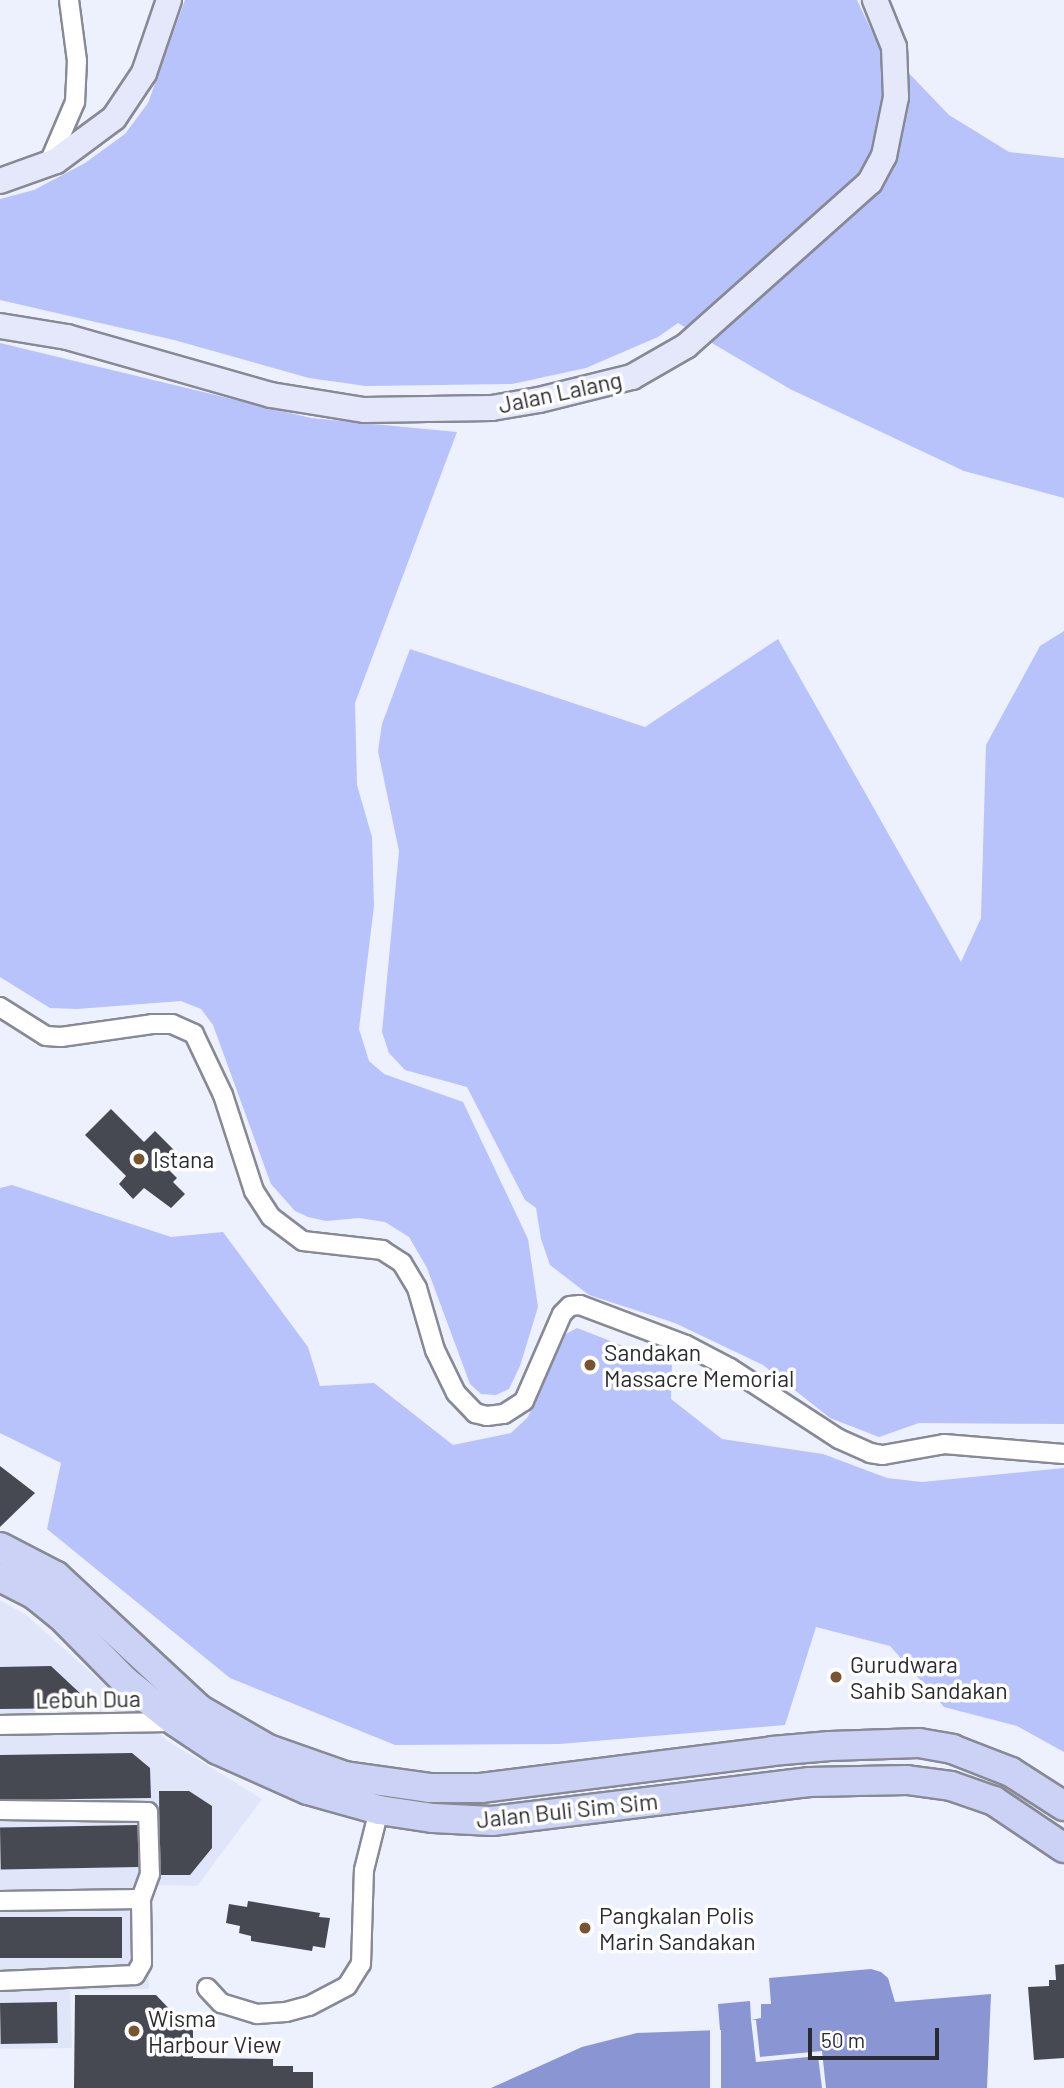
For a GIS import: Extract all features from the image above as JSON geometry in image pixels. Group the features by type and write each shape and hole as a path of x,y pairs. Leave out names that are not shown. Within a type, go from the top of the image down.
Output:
{"main road":[{"name":"Jalan Buli Sim Sim","path":"0,1547 56,1576 138,1656 199,1709 268,1749 345,1776 429,1788 481,1787 772,1751 830,1746 919,1744 952,1749 1011,1772 1064,1806"},
{"name":"Jalan Buli Sim Sim","path":"0,1577 15,1583 52,1609 125,1681 176,1722 218,1750 263,1773 308,1790 379,1810 433,1818 492,1821 810,1782 907,1780 951,1786 994,1801 1064,1848"}],"street":[{"path":"48,165 75,102 78,61 69,0"},
{"path":"0,181 48,165 98,132 129,99 154,48 169,0"},
{"name":"Jalan Lalang","path":"0,326 67,337 271,395 364,410 492,408 539,400 632,376 686,346 870,182 884,156 896,97 894,47 875,0"},
{"path":"0,1007 46,1036 61,1037 162,1024 180,1026 194,1034 223,1095 254,1191 271,1217 303,1241 382,1250 402,1263 417,1288 440,1360 456,1393 475,1413 487,1416 504,1414 524,1401 562,1314 570,1307 580,1305 686,1345 730,1367 839,1439 870,1453 883,1455 944,1444 1064,1454"},
{"name":"Lebuh Dua","path":"0,1725 176,1722"},
{"path":"0,1810 148,1812 150,1874 141,1899 142,1963 135,1975 0,1981"},
{"path":"207,1988 221,2003 257,2014 286,2012 309,2006 328,1999 347,1986 361,1964 364,1870 379,1810"},
{"path":"0,1900 141,1899"}],"shaded area":[{"path":"185,0 857,0 875,38 949,115 1009,152 1064,158 1064,498 964,471 790,389 678,323 658,337 586,368 512,384 366,386 309,378 174,340 0,300 0,199 34,190 85,163 125,134 148,103"},
{"path":"0,343 311,418 457,432 355,703 357,785 372,837 374,906 359,1029 369,1061 384,1074 463,1102 528,1239 538,1307 520,1366 509,1389 496,1395 481,1394 470,1384 427,1268 409,1237 385,1222 359,1218 326,1221 308,1217 295,1211 271,1184 213,1025 201,1009 181,1001 77,1009 50,1008 0,977"},
{"path":"1064,631 1064,1424 919,1423 879,1437 830,1418 763,1365 675,1323 589,1295 550,1265 541,1239 536,1208 525,1200 467,1087 405,1070 389,1053 382,1032 399,851 378,751 382,724 410,649 645,727 778,639 961,962 981,918 986,745 1040,646"},
{"path":"12,1185 171,1237 223,1232 308,1347 320,1386 374,1383 453,1445 511,1433 528,1417 566,1334 577,1328 672,1365 671,1399 722,1439 823,1454 887,1478 922,1482 1064,1468 1064,1752 1017,1726 944,1707 890,1646 816,1627 785,1725 560,1744 395,1745 230,1678 47,1529 61,1463 0,1433 0,1188"},
{"path":"0,1600 26,1615 168,1741 262,1799 197,1886 157,1885 148,1902 149,1989 70,1990 72,2048 0,2049"},
{"path":"871,1969 888,1978 895,2002 991,1994 987,2088 491,2088 582,2047 637,2033 720,2030 718,2004 750,2001 751,2020 761,2018 761,2004 771,2004 769,1978"}],"pier":[{"path":"751,2020 756,2020 760,2057 822,2051 826,2088 822,2088 818,2056 756,2062"},
{"path":"710,2030 721,2030 721,2088 710,2088"}],"building":[{"name":"Istana","path":"111,1109 144,1142 155,1131 176,1152 164,1165 177,1178 173,1182 185,1194 171,1208 144,1188 133,1199 119,1184 126,1176 85,1135"},
{"path":"0,1466 35,1493 0,1527"},
{"path":"51,1666 83,1696 83,1708 0,1709 0,1667"},
{"path":"132,1753 150,1768 151,1798 0,1800 0,1755"},
{"path":"159,1791 189,1791 212,1806 212,1848 190,1875 160,1875"},
{"path":"138,1825 139,1867 1,1869 0,1827"},
{"path":"248,1901 320,1913 319,1917 330,1918 325,1948 313,1946 312,1951 251,1941 251,1936 239,1933 240,1926 226,1923 229,1904 247,1907"},
{"path":"0,1917 122,1917 122,1958 0,1958"},
{"path":"1064,1964 1064,2058 1034,2060 1028,1987 1049,1986 1049,1980 1056,1980 1055,1965"},
{"name":"Wisma Harbour View","path":"75,1995 156,1995 177,2017 193,2017 193,2058 273,2059 273,2066 293,2066 293,2072 313,2072 313,2088 74,2088"},
{"path":"57,2002 58,2043 1,2044 0,2003"}],"place":[{"name":"Istana","path":"139,1159"},
{"name":"Sandakan Massacre Memorial","path":"590,1365"},
{"name":"Gurudwara Sahib Sandakan","path":"836,1677"},
{"name":"Pangkalan Polis Marin Sandakan","path":"585,1928"},
{"name":"Wisma Harbour View","path":"134,2031"}]}
